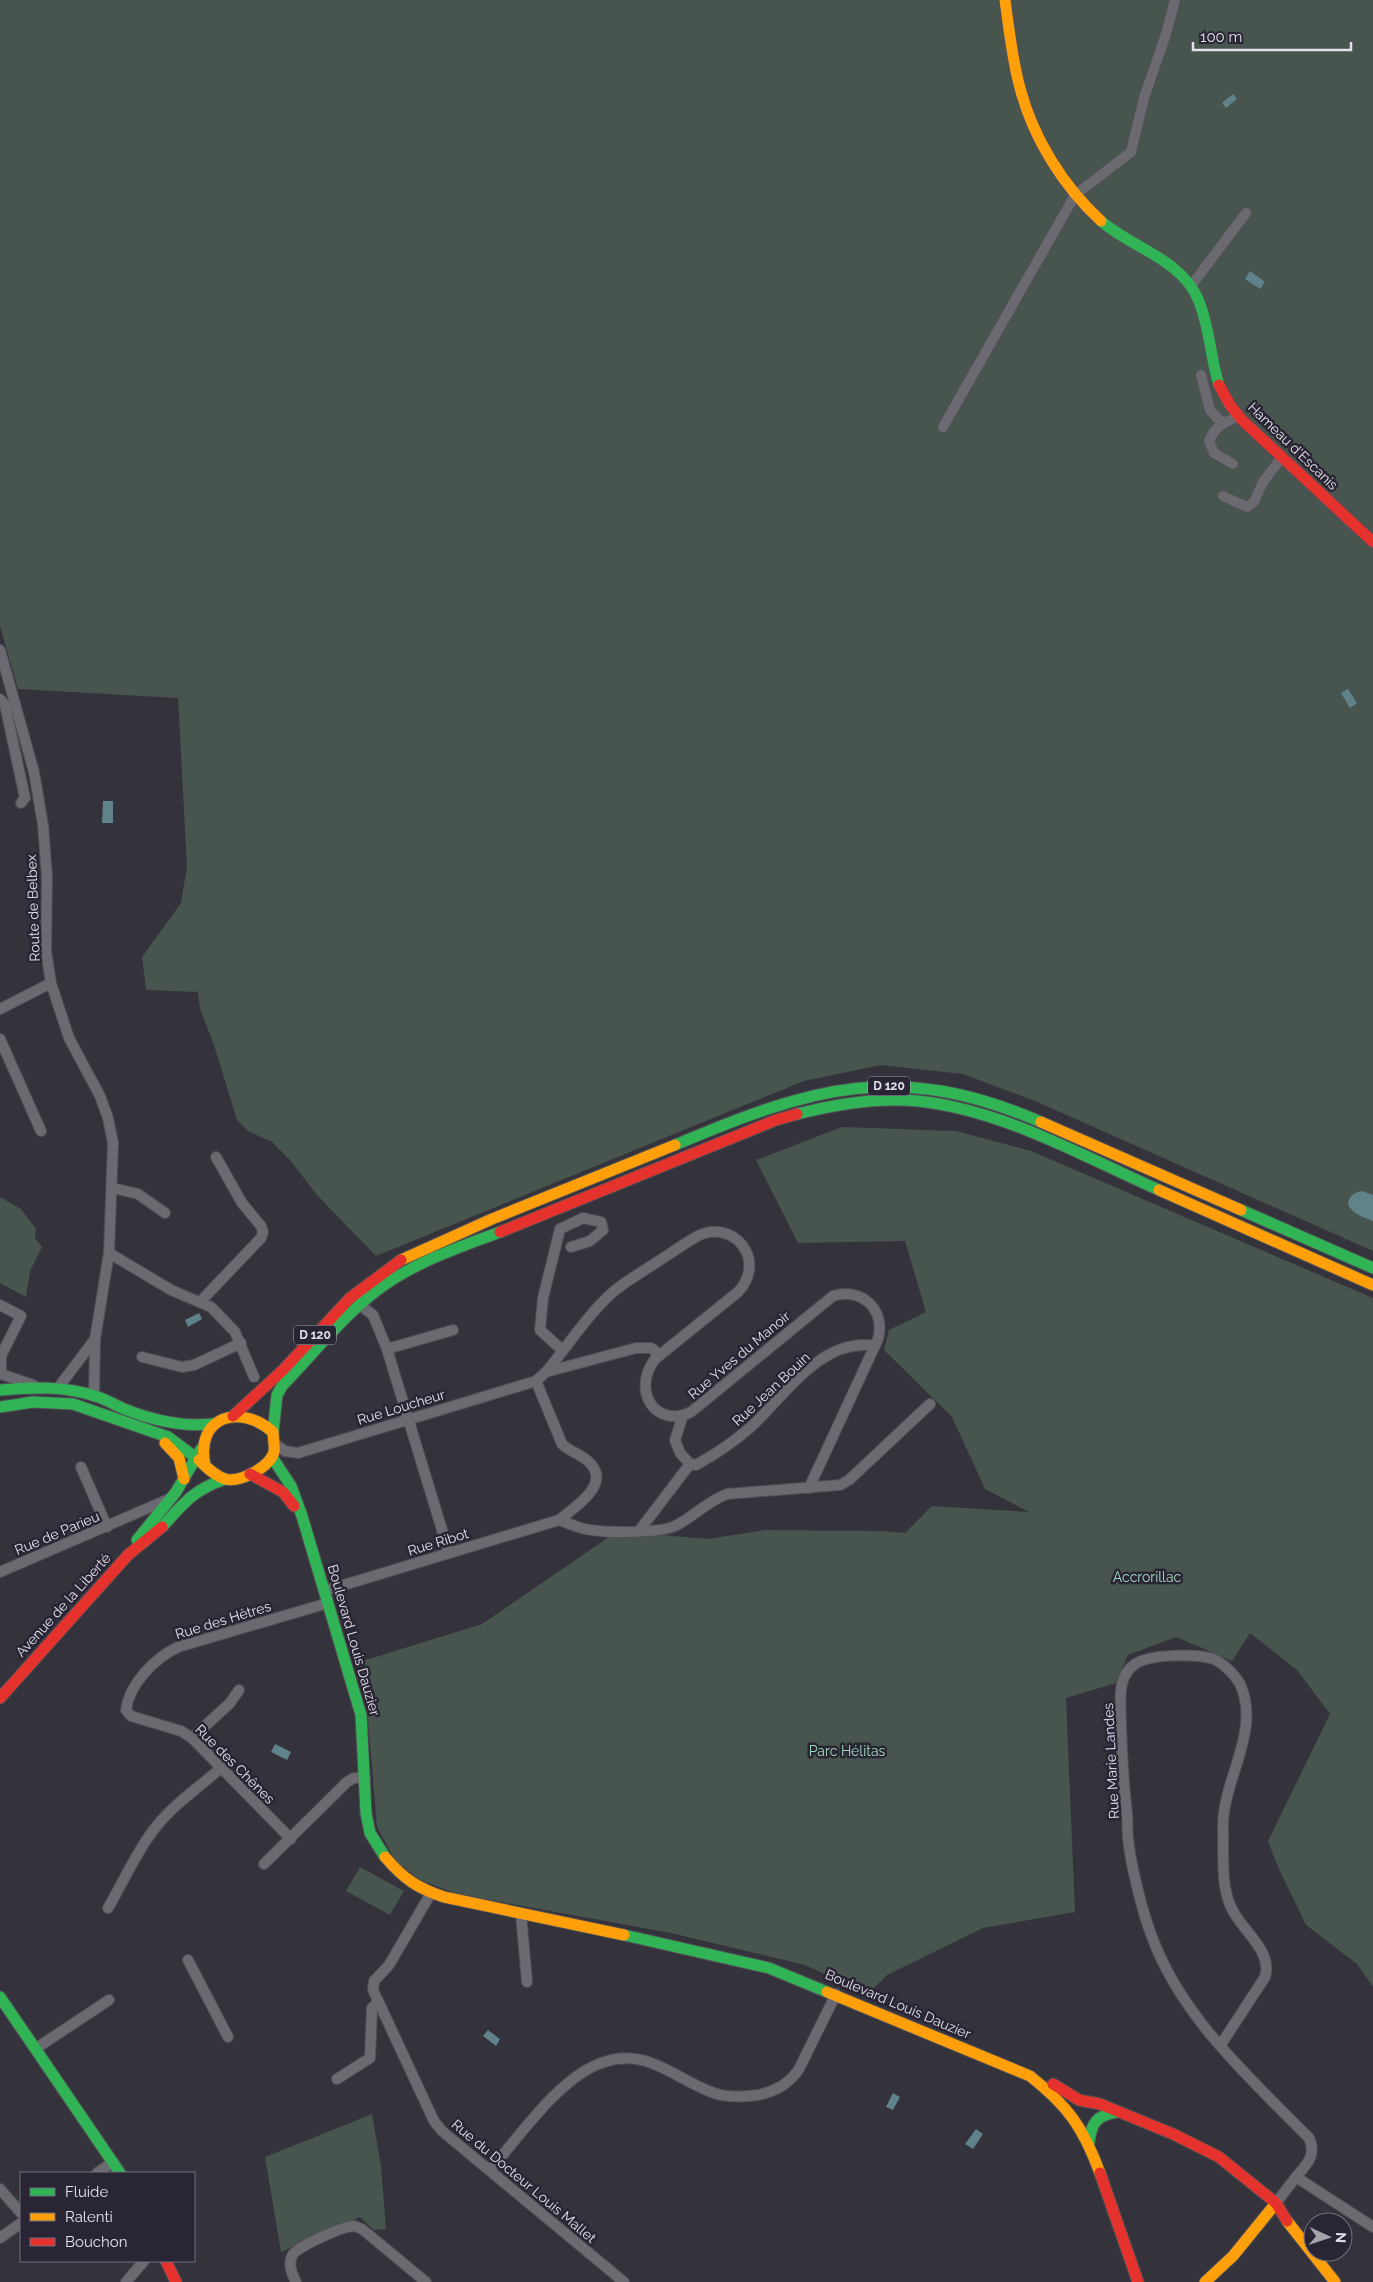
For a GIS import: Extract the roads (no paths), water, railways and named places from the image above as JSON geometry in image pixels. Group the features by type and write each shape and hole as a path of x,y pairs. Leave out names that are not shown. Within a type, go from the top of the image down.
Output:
{"main road":[{"name":"Hameau d'Escanis","path":"1004,0 1017,73 1028,114 1051,160 1076,196 1114,231 1170,267 1191,286 1201,310 1216,375 1225,397 1239,416 1373,542"},
{"name":"D 120","path":"233,1416 284,1369 350,1298 401,1260 494,1218 770,1107 832,1090 886,1086 918,1087 950,1091 989,1101 1373,1268"},
{"name":"D 120","path":"272,1432 277,1395 282,1386 360,1305 377,1291 419,1265 776,1120 804,1112 863,1101 918,1102 966,1111 1028,1132 1373,1285"},
{"path":"0,1390 36,1387 58,1388 94,1395 126,1410 180,1426 213,1424 233,1416 251,1417 267,1426 272,1432 275,1444 272,1457 262,1469 234,1479 225,1479 218,1476 168,1437 73,1404 33,1402 0,1407"},
{"name":"Avenue de la Liberté","path":"155,1526 184,1479 201,1461 202,1446 213,1424"},
{"path":"145,1428 177,1452 181,1461 184,1479"},
{"name":"Boulevard Louis Dauzier","path":"272,1457 290,1486 302,1516 362,1715 366,1813 370,1833 380,1851 400,1874 419,1888 430,1892 521,1914 745,1961 769,1968 836,1994 1030,2076 1060,2100 1080,2125 1089,2143 1138,2282"},
{"name":"Boulevard Louis Dauzier","path":"250,1474 283,1492 302,1516"},
{"name":"Avenue de la Liberté","path":"0,1698 128,1555 130,1548 191,1495 207,1485 225,1479"},
{"path":"0,1997 119,2172"},
{"path":"1030,2076 1050,2082 1078,2100 1100,2104 1173,2134 1219,2157 1276,2203 1291,2227 1335,2282"},
{"path":"1089,2143 1090,2128 1094,2121 1103,2114 1118,2112"},
{"path":"1259,2188 1264,2218"},
{"path":"1205,2282 1233,2256 1276,2203"},
{"path":"1264,2218 1291,2227"},
{"path":"166,2262 176,2282"}],"street":[{"path":"943,428 1076,196 1131,152 1144,98 1166,34 1175,0"},
{"path":"1191,286 1246,213"},
{"path":"1202,374 1210,410 1222,423"},
{"path":"1233,464 1214,453 1209,441 1212,432 1222,423 1239,416"},
{"path":"1223,496 1246,507 1254,502 1262,482 1282,457"},
{"name":"Route de Belbex","path":"0,650 34,772 43,825 47,878 46,951 51,983 69,1038 100,1096 108,1118 113,1143 113,1188 109,1253 96,1339 94,1395"},
{"path":"0,699 4,705 25,798 21,803"},
{"path":"20,775 34,772"},
{"path":"0,1009 51,983"},
{"path":"0,1039 40,1131"},
{"path":"200,1302 260,1238 263,1232 261,1226 242,1203 216,1156"},
{"path":"113,1188 138,1194 165,1213"},
{"path":"563,1351 540,1330 543,1298 560,1229 583,1218 601,1222 603,1230 590,1241 571,1247"},
{"name":"Rue Yves du Manoir","path":"536,1380 546,1372 602,1303 623,1284 697,1237 716,1232 734,1237 747,1251 750,1260 750,1270 744,1286 660,1356 649,1368 645,1376 646,1394 650,1402 663,1413 683,1416 691,1412 833,1296 856,1294 870,1301 876,1310 880,1322 880,1330 875,1346 809,1488"},
{"path":"109,1253 171,1290 211,1307 225,1320 240,1343 254,1377"},
{"path":"360,1305 373,1315 387,1349 407,1420 449,1553"},
{"path":"0,1306 20,1316 1,1356 1,1374 36,1387"},
{"path":"387,1349 452,1330"},
{"name":"Route de Belbex","path":"58,1388 96,1339"},
{"path":"142,1357 182,1367 194,1365 240,1343"},
{"name":"Rue Jean Bouin","path":"690,1464 696,1465 732,1443 752,1426 795,1381 836,1351 856,1344 875,1346"},
{"path":"546,1372 636,1348 651,1348 660,1356"},
{"path":"536,1380 562,1444 570,1452 587,1460 595,1472 594,1488 590,1495 559,1520"},
{"name":"Rue Loucheur","path":"275,1444 285,1451 298,1453 536,1380"},
{"path":"559,1520 584,1529 639,1531 676,1526 713,1499 727,1494 832,1486 849,1480 930,1404"},
{"path":"639,1531 690,1464 689,1460 680,1453 675,1440 683,1416"},
{"path":"81,1467 107,1527"},
{"name":"Rue de Parieu","path":"0,1572 125,1520 171,1498"},
{"path":"125,1520 155,1526"},
{"name":"Rue Ribot","path":"324,1591 559,1520"},
{"name":"Rue des Hêtres","path":"126,1710 127,1699 149,1668 164,1654 197,1640 328,1603"},
{"name":"Rue Marie Landes","path":"1220,2046 1265,1977 1268,1967 1264,1955 1233,1911 1226,1894 1222,1812 1245,1734 1246,1704 1240,1684 1230,1670 1216,1660 1198,1656 1148,1658 1136,1663 1130,1669 1122,1684 1120,1708 1128,1840 1144,1912 1162,1962 1187,2004 1220,2046 1309,2138 1313,2146 1312,2158 1296,2177"},
{"path":"192,1738 230,1703 239,1690"},
{"name":"Rue des Chênes","path":"126,1710 131,1716 181,1731 192,1738 291,1839"},
{"path":"108,1908 138,1852 154,1828 165,1816 221,1768"},
{"path":"264,1864 347,1782 354,1778 365,1778"},
{"name":"Rue du Docteur Louis Mallet","path":"430,1892 388,1965 374,1981 372,1990 434,2121 442,2131 624,2282"},
{"path":"521,1914 527,1982"},
{"path":"188,1960 228,2038"},
{"path":"490,2170 552,2099 590,2069 608,2061 626,2058 652,2062 712,2093 728,2096 748,2097 778,2088 793,2078 799,2070 836,1994"},
{"path":"35,2049 109,2000"},
{"path":"337,2079 370,2058 372,2008 378,2002"},
{"path":"98,2172 113,2162"},
{"path":"1276,2203 1296,2177 1373,2227"},
{"path":"0,2189 20,2212"},
{"path":"0,2238 20,2224"},
{"path":"296,2282 290,2263 291,2257 297,2248 354,2226 362,2229 426,2282"},
{"path":"126,2282 143,2262"}],"water":[{"path":"1233,94 1237,99 1226,108 1222,103"},
{"path":"1250,271 1265,282 1260,289 1245,279"},
{"path":"1348,689 1357,703 1350,708 1341,693"},
{"path":"103,801 113,801 113,823 102,823"},
{"path":"1362,1191 1373,1195 1373,1221 1357,1214 1349,1207 1348,1204 1352,1195"},
{"path":"199,1313 202,1319 188,1327 185,1320"},
{"path":"275,1744 291,1752 287,1760 271,1752"},
{"path":"488,2030 500,2039 496,2046 483,2036"},
{"path":"893,2093 900,2097 893,2110 886,2107"},
{"path":"976,2129 983,2134 973,2149 965,2144"}],"park label":[{"name":"Accrorillac","path":"1147,1577"},
{"name":"Parc Hélitas","path":"847,1751"}]}
